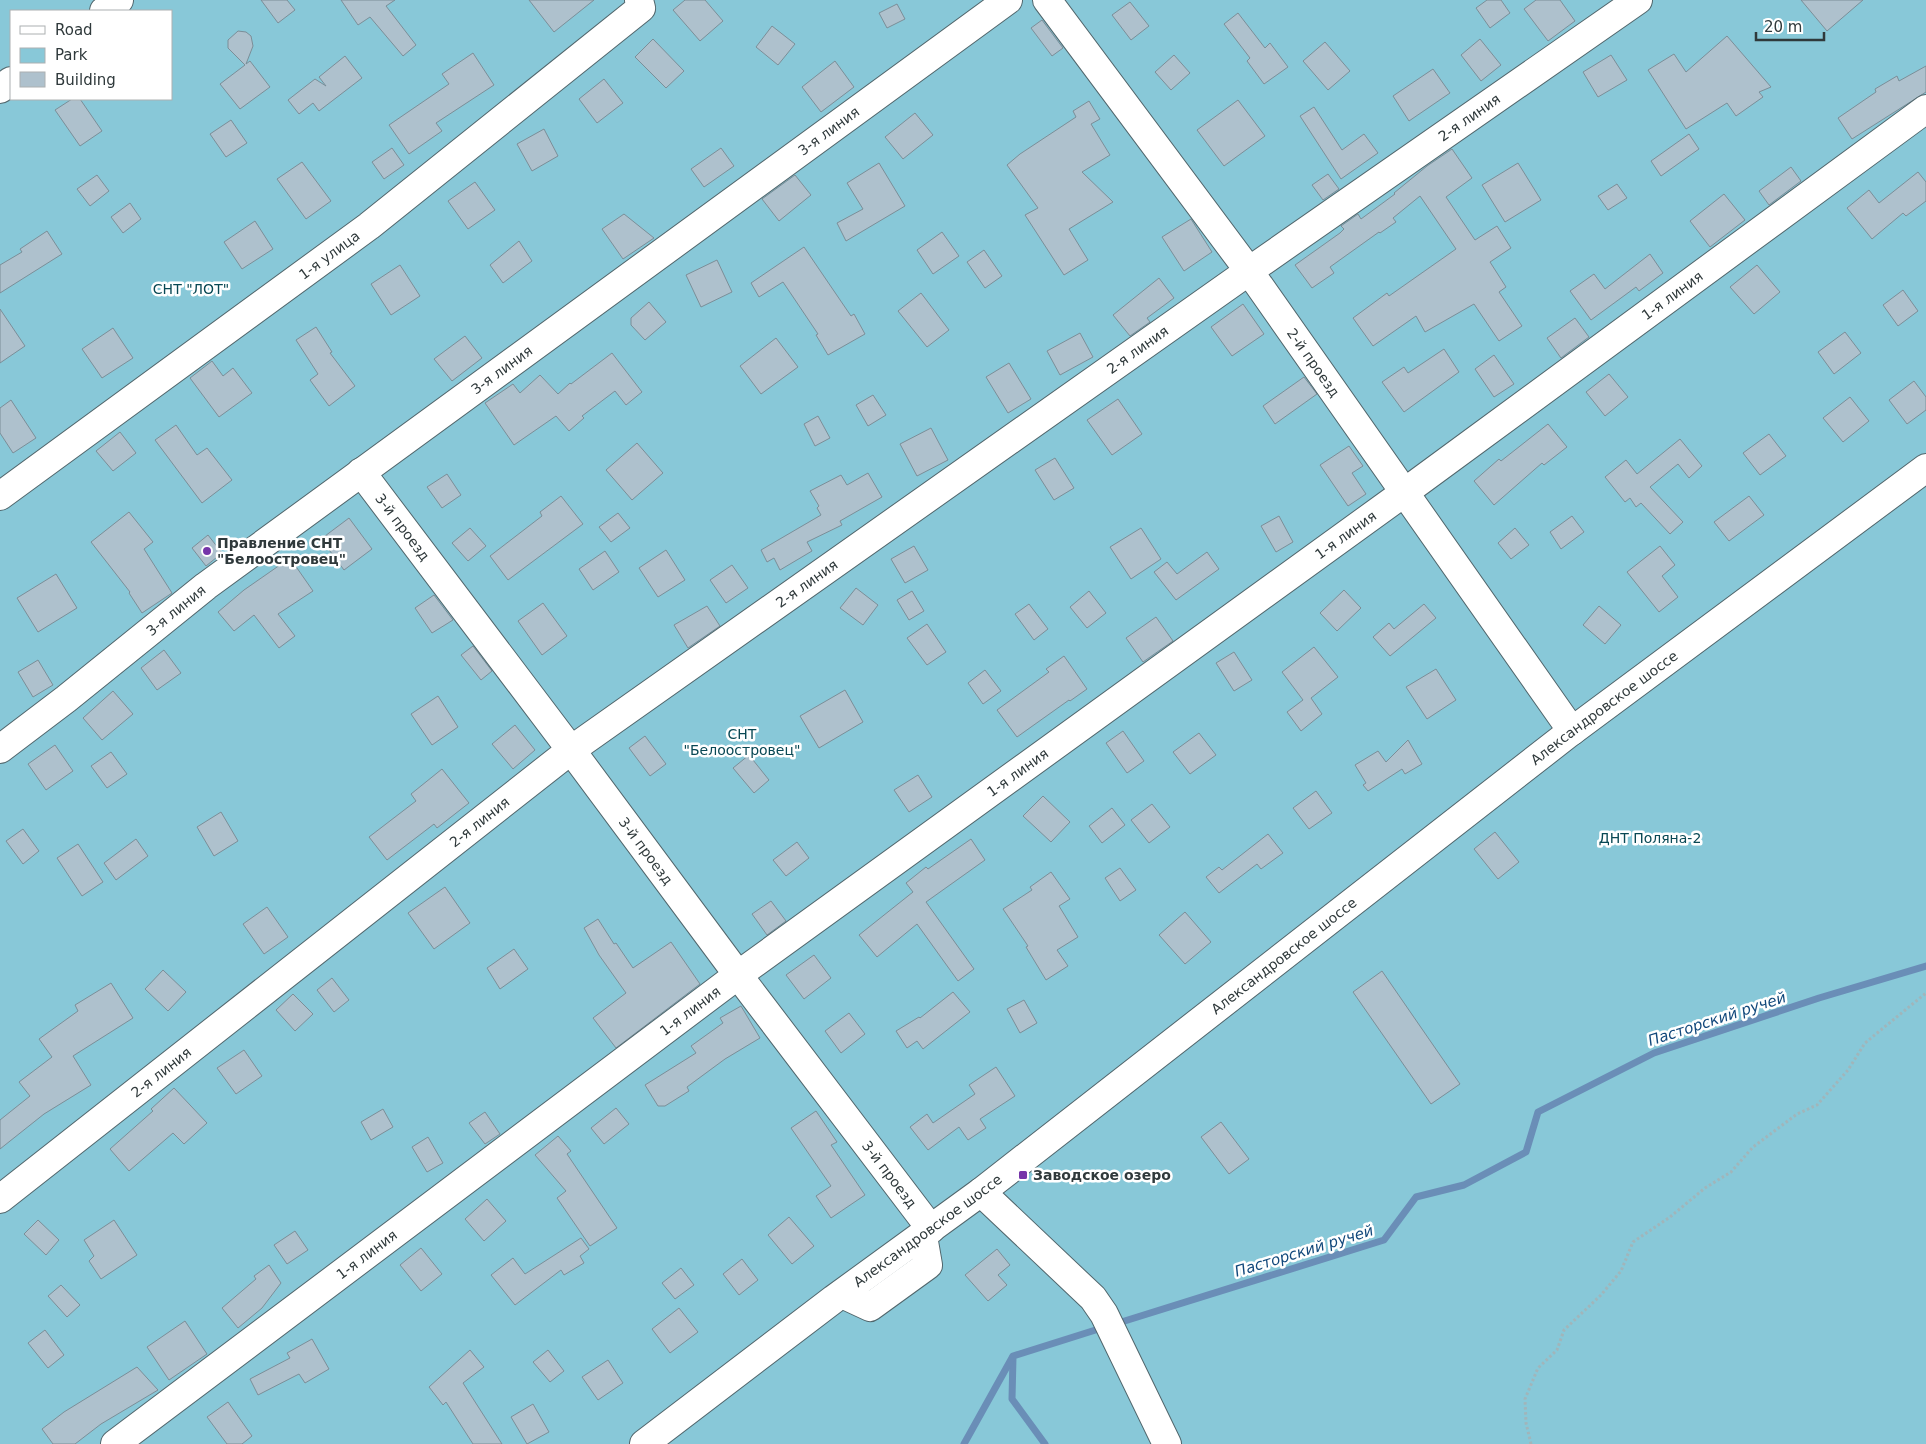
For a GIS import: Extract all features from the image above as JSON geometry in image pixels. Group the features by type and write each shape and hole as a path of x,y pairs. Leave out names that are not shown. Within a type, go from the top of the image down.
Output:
{"street":[{"path":"105,10 119,0"},
{"name":"1-я улица","path":"0,496 369,226 641,8 639,0"},
{"name":"3-я линия","path":"0,749 66,699 206,586 1008,0"},
{"name":"2-й проезд","path":"1047,0 1249,270 1572,731"},
{"name":"2-я линия","path":"0,1199 571,750 1249,270 1638,0"},
{"name":"1-я линия","path":"114,1444 738,976 1405,492 1926,110"},
{"name":"Александровское шоссе","path":"644,1444 842,1294 981,1192 1572,731 1926,468"},
{"name":"3-й проезд","path":"361,472 571,750 927,1232"},
{"path":"981,1192 1093,1298 1109,1325 1166,1444"}],"path":[{"path":"1531,1444 1526,1422 1526,1399 1538,1368 1557,1350 1564,1330 1601,1294 1621,1271 1633,1242 1670,1217 1705,1188 1731,1172 1753,1147 1797,1114 1817,1105 1848,1070 1864,1043 1926,993"}],"green space":[{"name":"СНТ \"Белоостровец\"","path":"0,0 1926,0 1926,1444 0,1444","holes":["934,1227 940,1273 875,1319 829,1304"]}],"building":[{"path":"261,0 287,0 295,10 278,23"},
{"path":"341,0 395,0 386,6 416,45 403,56 370,17 358,25"},
{"path":"529,0 594,0 554,32"},
{"path":"685,0 705,0 723,21 700,41 673,10"},
{"path":"1487,0 1501,0 1510,13 1490,28 1476,8"},
{"path":"1536,0 1560,0 1575,21 1548,41 1524,9"},
{"path":"1801,0 1863,0 1827,31"},
{"path":"1130,2 1149,26 1131,40 1112,15"},
{"path":"897,4 905,19 887,28 879,13"},
{"path":"1238,13 1265,48 1270,43 1288,67 1264,84 1247,61 1250,58 1224,24"},
{"path":"1042,20 1063,48 1052,56 1031,28"},
{"path":"772,26 795,44 778,65 756,47"},
{"path":"238,31 246,32 251,36 253,46 246,64 250,61 270,87 240,109 220,84 245,65 228,48 228,40"},
{"path":"1727,36 1771,87 1759,92 1763,97 1736,116 1727,103 1686,129 1648,70 1674,54 1686,72"},
{"path":"653,39 684,71 666,88 635,57"},
{"path":"1480,39 1501,65 1481,81 1461,55"},
{"path":"1325,42 1350,71 1328,90 1303,61"},
{"path":"473,53 494,85 436,123 442,131 409,154 389,125 449,84 442,74"},
{"path":"1174,55 1190,73 1171,90 1155,72"},
{"path":"1611,55 1627,80 1598,97 1583,72"},
{"path":"345,56 362,78 319,111 313,103 299,114 288,100 315,79 326,86 319,77"},
{"path":"835,61 854,87 821,112 802,87"},
{"path":"1926,66 1926,92 1852,139 1838,118 1876,92 1875,89 1897,76 1899,81"},
{"path":"1433,69 1450,93 1409,121 1393,96"},
{"path":"604,79 623,103 597,123 579,99"},
{"path":"70,100 81,100 102,131 80,146 55,110"},
{"path":"1238,100 1265,136 1224,166 1197,130"},
{"path":"1089,101 1100,119 1091,124 1110,155 1082,172 1113,202 1069,229 1088,260 1064,275 1025,215 1038,208 1007,165 1020,154 1076,117 1073,111"},
{"path":"1314,107 1342,150 1364,134 1378,153 1341,179 1300,116"},
{"path":"915,113 933,135 903,159 885,137"},
{"path":"231,120 247,143 226,157 210,134"},
{"path":"544,129 558,156 532,171 517,144"},
{"path":"1689,134 1699,149 1661,176 1651,161"},
{"path":"392,148 404,165 384,179 372,162"},
{"path":"721,148 734,166 704,187 691,169"},
{"path":"1452,149 1472,178 1446,197 1475,240 1497,226 1511,248 1490,262 1506,287 1499,292 1522,326 1499,341 1474,304 1425,332 1416,316 1373,346 1353,318 1387,293 1389,296 1456,249 1420,196 1393,218 1396,222 1330,267 1334,273 1312,288 1295,265 1340,233 1344,229 1341,226 1358,214 1361,219 1395,194 1427,166"},
{"path":"302,162 331,201 306,219 277,179"},
{"path":"879,163 905,206 846,241 837,223 863,209 847,183"},
{"path":"1518,163 1541,200 1505,222 1482,185"},
{"path":"1791,167 1801,181 1769,205 1759,191"},
{"path":"1918,172 1926,182 1926,201 1906,216 1903,213 1872,239 1847,208 1869,190 1879,203"},
{"path":"1328,174 1339,189 1323,200 1312,185"},
{"path":"97,175 109,191 90,206 77,189"},
{"path":"795,175 811,195 779,221 762,199"},
{"path":"475,182 495,210 468,229 448,201"},
{"path":"1617,184 1627,198 1608,210 1598,196"},
{"path":"1724,194 1745,220 1710,247 1690,221"},
{"path":"130,203 141,219 123,233 111,217"},
{"path":"624,214 654,238 623,259 602,229"},
{"path":"1191,219 1212,252 1184,271 1162,237"},
{"path":"255,221 273,249 242,269 224,242"},
{"path":"47,231 62,254 0,293 0,265 22,252 20,249"},
{"path":"942,232 959,256 933,274 917,250"},
{"path":"519,241 532,261 503,283 490,265"},
{"path":"804,247 851,316 854,314 865,334 828,355 816,335 818,334 783,282 759,297 751,283"},
{"path":"984,250 1002,276 985,288 967,262"},
{"path":"1650,254 1663,273 1639,291 1636,287 1591,320 1570,291 1594,274 1605,289"},
{"path":"717,260 732,292 701,307 686,275"},
{"path":"400,265 420,296 391,315 371,284"},
{"path":"1757,265 1780,292 1754,314 1730,287"},
{"path":"1159,278 1174,298 1147,318 1150,322 1130,336 1113,315"},
{"path":"1903,290 1918,311 1898,326 1883,305"},
{"path":"921,293 949,330 927,347 898,311"},
{"path":"649,302 666,322 645,340 631,325 631,318"},
{"path":"1243,304 1264,334 1232,356 1211,327"},
{"path":"0,309 25,346 0,363"},
{"path":"1575,318 1589,337 1561,358 1547,338"},
{"path":"316,327 332,352 330,353 355,386 329,406 310,380 318,374 296,340"},
{"path":"113,328 133,358 102,378 82,349"},
{"path":"1845,332 1861,353 1834,374 1818,352"},
{"path":"1080,333 1093,357 1060,375 1047,351"},
{"path":"465,336 482,358 452,381 434,359"},
{"path":"776,338 798,367 761,394 740,366"},
{"path":"1444,349 1459,372 1404,412 1382,382 1404,367 1408,373"},
{"path":"612,353 642,392 626,405 615,391 582,416 584,418 569,431 556,416 514,445 485,403 513,384 520,393 540,375 558,394 570,383"},
{"path":"1494,355 1514,384 1494,397 1475,369"},
{"path":"212,361 223,376 233,368 252,393 219,417 190,378"},
{"path":"1009,363 1031,399 1008,413 986,377"},
{"path":"1609,374 1628,397 1605,416 1586,392"},
{"path":"1304,377 1317,394 1275,424 1263,406"},
{"path":"1914,381 1926,397 1926,410 1907,424 1889,400"},
{"path":"873,395 886,415 868,426 856,405"},
{"path":"1850,397 1869,421 1843,442 1823,418"},
{"path":"1118,399 1142,434 1112,455 1087,420"},
{"path":"11,400 36,438 13,453 0,433 0,408"},
{"path":"818,416 830,438 815,446 804,424"},
{"path":"1548,424 1567,447 1544,465 1542,463 1494,505 1474,481 1499,459 1501,461"},
{"path":"176,425 197,455 207,448 232,480 202,503 155,440"},
{"path":"931,428 948,460 917,476 900,444"},
{"path":"120,432 136,453 113,471 96,451"},
{"path":"1769,434 1786,456 1760,475 1743,453"},
{"path":"1680,439 1702,466 1689,478 1678,464 1650,487 1683,522 1670,534 1641,503 1636,507 1630,498 1625,502 1605,477 1626,460 1637,474"},
{"path":"637,443 663,473 632,500 606,470"},
{"path":"1349,446 1363,466 1352,473 1366,494 1348,506 1320,465"},
{"path":"1055,458 1074,488 1054,500 1035,470"},
{"path":"868,473 882,497 840,521 842,525 807,542 812,551 780,570 774,558 767,562 761,550 821,515 817,508 819,506 810,491 841,475 847,485"},
{"path":"447,474 461,495 442,508 427,487"},
{"path":"561,496 583,524 508,580 490,556 542,516 540,512"},
{"path":"1749,496 1764,515 1729,541 1714,522"},
{"path":"129,512 153,542 144,549 172,593 142,613 130,592 91,542"},
{"path":"618,513 630,528 611,542 599,527"},
{"path":"1279,516 1293,542 1276,552 1261,526"},
{"path":"1572,516 1584,532 1561,549 1550,532"},
{"path":"349,518 372,549 344,570 321,539"},
{"path":"470,528 486,546 468,561 452,543"},
{"path":"1141,528 1161,559 1131,579 1110,547"},
{"path":"1515,528 1529,545 1511,559 1498,543"},
{"name":"Правление СНТ \"Белоостровец\"","path":"208,535 222,553 206,566 192,548"},
{"path":"914,546 928,570 905,583 891,559"},
{"path":"1660,546 1675,565 1662,576 1678,597 1659,612 1627,572"},
{"path":"666,550 685,580 658,597 639,568"},
{"path":"605,551 619,572 593,590 579,569"},
{"path":"1207,552 1219,569 1176,600 1154,572 1167,562 1177,574"},
{"path":"290,558 313,591 278,614 295,636 279,648 254,615 234,631 218,612 244,590"},
{"path":"732,565 748,588 726,603 710,580"},
{"path":"56,574 77,608 38,632 17,598"},
{"path":"856,588 878,605 863,625 840,608"},
{"path":"1344,590 1361,608 1337,631 1320,613"},
{"path":"912,591 924,611 909,620 897,600"},
{"path":"1089,591 1106,613 1087,628 1070,607"},
{"path":"434,595 453,620 432,633 415,608"},
{"path":"543,603 567,636 542,655 518,621"},
{"path":"1029,604 1048,629 1034,640 1015,614"},
{"path":"1424,604 1436,618 1390,656 1373,637 1389,623 1394,629"},
{"path":"707,606 720,626 688,648 674,625"},
{"path":"1599,606 1621,625 1605,644 1583,625"},
{"path":"1156,617 1173,641 1143,662 1126,638"},
{"path":"927,624 946,652 927,665 907,638"},
{"path":"473,646 492,671 481,680 461,655"},
{"path":"1314,647 1338,677 1311,698 1322,714 1301,731 1287,712 1303,700 1282,672"},
{"path":"164,650 181,673 157,690 141,668"},
{"path":"1234,652 1252,680 1234,691 1216,663"},
{"path":"1064,656 1087,689 1017,737 997,710 1049,672 1046,669"},
{"path":"38,660 53,685 33,697 18,672"},
{"path":"1436,669 1456,700 1427,719 1406,687"},
{"path":"985,670 1001,691 983,704 968,683"},
{"path":"845,690 863,722 819,748 800,716"},
{"path":"113,691 133,714 102,740 83,718"},
{"path":"438,696 458,727 432,745 411,714"},
{"path":"515,725 535,750 513,769 492,744"},
{"path":"1123,731 1144,761 1127,773 1106,743"},
{"path":"1199,733 1216,755 1190,774 1173,752"},
{"path":"645,736 666,764 650,776 629,748"},
{"path":"1408,740 1422,764 1405,774 1402,769 1368,791 1363,785 1366,783 1355,765 1378,751 1386,762"},
{"path":"55,745 73,771 46,790 28,764"},
{"path":"111,752 127,774 107,788 91,766"},
{"path":"749,755 769,780 754,793 733,768"},
{"path":"442,769 469,803 437,828 434,824 387,860 369,837 416,801 411,794"},
{"path":"918,775 932,797 909,812 894,790"},
{"path":"1316,791 1332,813 1309,829 1293,808"},
{"path":"1043,796 1070,822 1051,842 1023,816"},
{"path":"1152,804 1170,827 1149,843 1131,820"},
{"path":"1112,808 1125,825 1102,843 1089,826"},
{"path":"221,812 238,841 214,856 197,827"},
{"path":"23,829 39,851 23,864 6,841"},
{"path":"1495,832 1519,862 1498,879 1474,849"},
{"path":"1268,834 1283,853 1261,869 1257,864 1219,893 1206,877 1219,867 1222,870"},
{"path":"136,839 148,856 116,880 104,863"},
{"path":"971,839 985,860 926,902 974,969 958,981 917,924 877,957 859,935 913,892 906,883 926,867 928,869"},
{"path":"797,842 809,858 786,876 773,860"},
{"path":"78,844 103,882 82,896 57,858"},
{"path":"1120,868 1136,890 1120,901 1105,878"},
{"path":"1051,872 1070,899 1059,906 1078,937 1057,950 1068,966 1046,980 1026,947 1028,946 1003,909 1032,890 1030,887"},
{"path":"445,887 470,923 434,949 408,913"},
{"path":"771,901 786,921 767,935 752,914"},
{"path":"267,907 288,937 264,954 243,924"},
{"path":"1185,912 1211,942 1185,964 1159,935"},
{"path":"598,919 614,944 616,943 633,968 671,942 700,984 616,1048 593,1018 626,993 599,955 584,928"},
{"path":"514,949 528,969 500,989 487,968"},
{"path":"814,955 831,978 804,999 786,975"},
{"path":"163,970 186,992 168,1011 145,989"},
{"path":"1382,971 1460,1084 1431,1104 1353,992"},
{"path":"332,978 349,1000 334,1012 317,990"},
{"path":"111,983 133,1018 73,1056 91,1085 44,1114 0,1149 0,1120 30,1096 19,1082 52,1057 39,1039 78,1011 75,1005"},
{"path":"953,992 970,1012 923,1049 917,1041 907,1048 896,1031 920,1018"},
{"path":"293,994 313,1014 295,1031 276,1010"},
{"path":"1024,1000 1037,1023 1020,1033 1007,1009"},
{"path":"741,1006 760,1038 725,1059 687,1087 689,1091 665,1106 658,1106 645,1085 696,1053 691,1046 723,1023 720,1018"},
{"path":"849,1013 865,1034 841,1053 825,1031"},
{"path":"244,1050 262,1076 236,1094 217,1068"},
{"path":"996,1067 1015,1096 980,1119 986,1128 968,1140 959,1127 928,1150 910,1127 927,1114 933,1123 975,1094 969,1085"},
{"path":"174,1088 207,1123 184,1144 173,1133 129,1171 110,1149 153,1111 151,1109"},
{"path":"616,1108 629,1124 604,1144 591,1128"},
{"path":"383,1109 393,1127 371,1140 361,1122"},
{"path":"816,1111 837,1142 831,1145 865,1195 831,1218 816,1196 831,1186 791,1128"},
{"path":"485,1112 500,1134 485,1144 469,1123"},
{"path":"1221,1122 1249,1159 1229,1174 1201,1137"},
{"path":"558,1136 571,1151 567,1154 617,1228 590,1246 557,1198 566,1191 535,1155"},
{"path":"428,1137 443,1163 427,1172 412,1147"},
{"path":"487,1199 506,1221 484,1241 465,1219"},
{"path":"789,1217 814,1246 792,1264 768,1235"},
{"path":"38,1220 59,1240 46,1255 24,1234"},
{"path":"114,1220 137,1255 101,1279 89,1261 94,1256 84,1240"},
{"path":"295,1231 308,1250 287,1264 274,1245"},
{"path":"581,1238 589,1249 580,1256 584,1263 564,1275 561,1270 515,1305 491,1275 513,1258 525,1274"},
{"path":"421,1248 442,1274 421,1291 400,1265"},
{"path":"997,1249 1010,1265 998,1275 1007,1285 988,1301 965,1275"},
{"path":"742,1259 758,1280 739,1295 723,1274"},
{"path":"269,1265 281,1283 262,1308 238,1328 222,1308 256,1279 254,1276"},
{"path":"681,1268 694,1285 675,1299 662,1283"},
{"path":"61,1285 80,1305 67,1317 48,1296"},
{"path":"679,1308 698,1332 670,1353 652,1329"},
{"path":"185,1321 207,1354 169,1380 147,1347"},
{"path":"45,1330 64,1355 48,1368 28,1343"},
{"path":"312,1339 329,1369 305,1383 299,1374 258,1395 250,1379 290,1358 287,1353"},
{"path":"470,1350 484,1367 463,1383 502,1444 473,1444 446,1402 443,1405 429,1387"},
{"path":"548,1350 564,1371 550,1382 533,1362"},
{"path":"608,1360 623,1383 598,1400 582,1377"},
{"path":"137,1367 158,1390 101,1424 75,1444 53,1444 42,1429 64,1412"},
{"path":"228,1402 252,1436 242,1444 227,1444 207,1417"},
{"path":"533,1404 549,1432 527,1444 511,1417"}],"waterway":[{"name":"Пасторский ручей","path":"1115,1324 1384,1240 1416,1197 1464,1185 1526,1152 1538,1112 1654,1053 1819,998 1926,966"},
{"name":"Пасторский ручей","path":"964,1444 1013,1356 1105,1327"},
{"path":"1013,1357 1012,1399 1045,1444"}],"place":[{"name":"Правление СНТ \"Белоостровец\"","path":"207,551"},
{"name":"Заводское озеро","path":"1023,1175"}],"park label":[{"name":"СНТ \"ЛОТ\"","path":"191,289"},
{"name":"ДНТ Поляна-2","path":"1650,838"}]}
